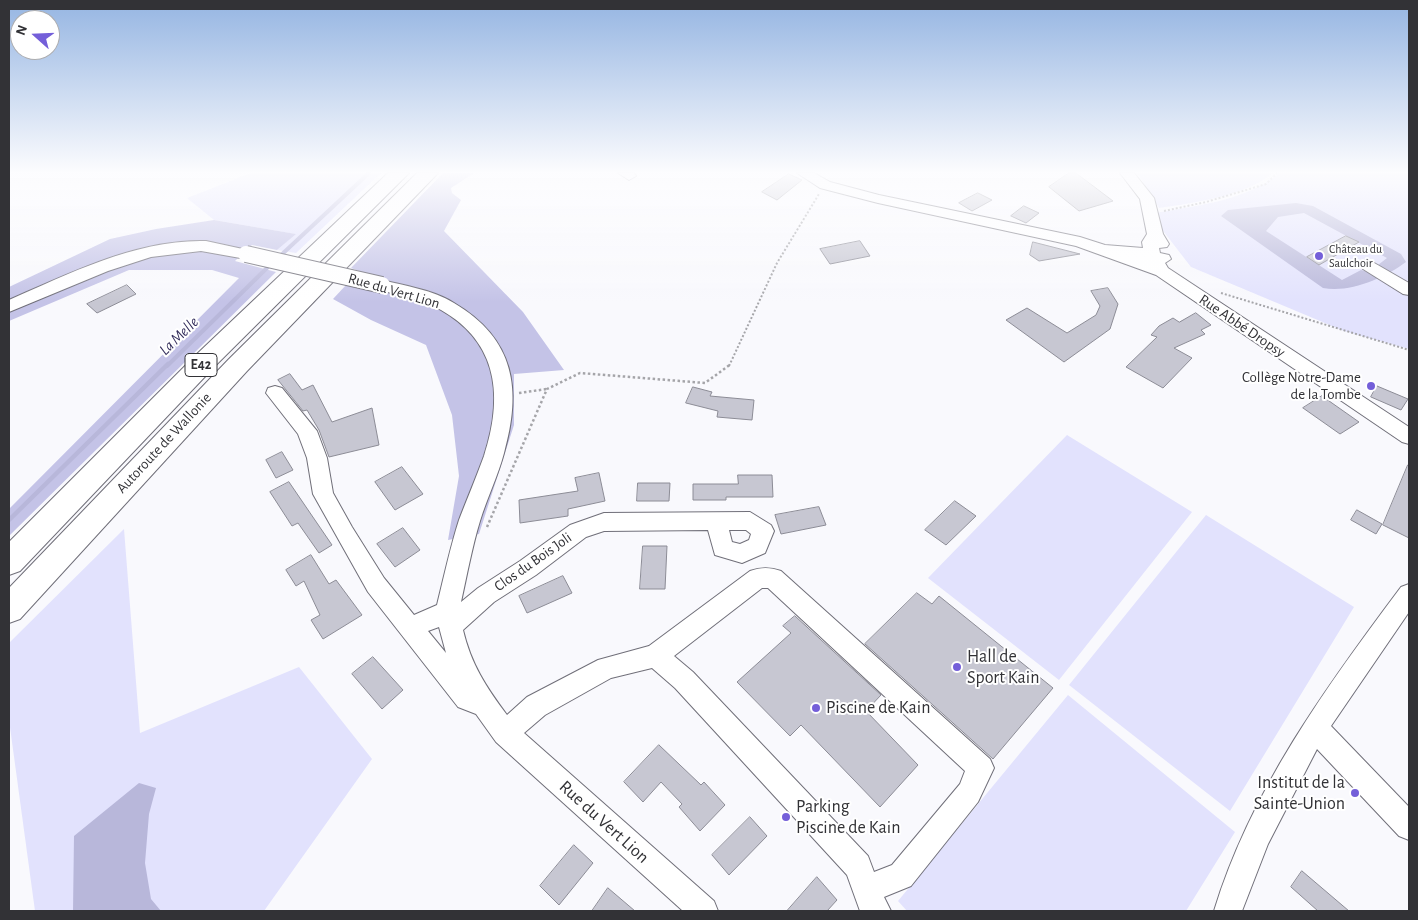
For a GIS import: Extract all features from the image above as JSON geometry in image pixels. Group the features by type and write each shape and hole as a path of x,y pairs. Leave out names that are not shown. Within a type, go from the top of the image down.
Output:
{"highway":[{"name":"Autoroute de Wallonie","path":"9,562 207,359 355,216"},
{"name":"Autoroute de Wallonie","path":"9,609 238,365 386,216"}],"street":[{"name":"Rue Abbé Dropsy","path":"958,216 1080,242 1104,250 1138,252 1164,267 1409,437"},
{"path":"1150,216 1155,234 1150,242 1164,267"},
{"name":"Rue du Vert Lion","path":"9,306 87,272 147,252 202,246 246,254 420,295 448,306 474,324 488,342 499,365 505,394 494,455 470,522 448,619 455,647 474,691 505,733 704,911"},
{"path":"1369,265 1409,290"},
{"path":"274,393 308,431 317,458 323,494 344,534 376,585 467,698 485,706"},
{"name":"Clos du Bois Joli","path":"410,628 448,619 528,568 578,531 604,522 717,523"},
{"path":"505,733 536,706 606,668 655,656 758,578 773,578 981,768 969,793 901,876 872,902 858,866 684,680 655,656"},
{"path":"1228,911 1235,890 1288,773 1315,728 1409,594"},
{"path":"1315,728 1409,826"}],"path":[{"path":"505,394 547,389 580,373 705,383 731,364 777,263 806,216"},
{"path":"1213,291 1409,350"},
{"path":"487,528 547,389"}],"shaded area":[{"path":"209,216 335,216 296,253 277,250 295,234 214,220"},
{"path":"401,216 452,216 444,231 523,312 564,370 514,374 514,425 479,534 448,540 459,476 452,415 426,345 371,320 333,299 359,271 351,268"},
{"path":"1151,216 1409,216 1409,349 1344,331 1191,267"},
{"path":"1221,216 1285,216 1278,217 1266,231 1342,280 1361,270 1369,272 1387,258 1309,216 1331,216 1401,254 1406,262 1388,274 1367,283 1345,288 1323,288"},
{"path":"214,220 296,234 277,250 252,245 235,261 276,272 9,536 9,509 239,278 212,270 129,270 9,321 9,287 110,239 156,229"},
{"path":"1067,435 1192,512 1059,680 928,578"},
{"path":"1206,515 1354,607 1230,811 1069,685"},
{"path":"124,529 140,733 299,667 372,759 264,911 35,911 9,720 9,643"},
{"path":"1068,695 1235,832 1186,911 907,911 898,901"},
{"path":"139,783 156,788 149,814 145,863 151,899 161,911 73,911 74,836"}],"building":[{"path":"1011,216 1035,216 1026,223"},
{"name":"Château du Saulchoir","path":"1346,236 1359,242 1319,265 1307,257"},
{"path":"860,241 870,256 830,264 820,249"},
{"path":"1033,242 1080,254 1039,261 1030,255"},
{"path":"127,285 136,294 97,313 87,304"},
{"path":"1108,288 1118,304 1110,329 1064,362 1006,320 1027,308 1067,333 1096,315 1100,306 1091,291"},
{"path":"1196,313 1211,325 1201,330 1205,334 1174,348 1192,358 1163,388 1126,367 1157,337 1151,335 1159,326 1173,318 1179,322"},
{"path":"290,374 302,390 313,385 332,422 372,408 379,445 329,457 319,430 307,410 303,411 278,380"},
{"path":"1377,386 1408,399 1401,410 1371,397"},
{"path":"693,387 712,392 710,396 754,400 752,420 717,417 718,411 686,403"},
{"path":"1322,396 1359,422 1340,434 1303,408"},
{"path":"282,452 293,470 276,478 266,460"},
{"path":"1409,465 1409,538 1383,525"},
{"path":"402,467 423,494 395,510 375,482"},
{"path":"599,473 605,501 568,509 568,516 520,523 519,500 578,491 575,478"},
{"path":"738,475 772,475 773,497 726,497 726,500 693,500 693,484 738,484"},
{"path":"289,482 332,545 319,553 298,523 292,526 270,492"},
{"path":"638,483 670,483 669,501 637,501"},
{"path":"955,501 976,516 946,545 925,530"},
{"path":"819,507 826,525 781,534 775,515"},
{"path":"1357,510 1382,524 1376,534 1351,520"},
{"path":"403,528 420,550 395,567 377,544"},
{"path":"643,546 667,546 665,589 640,589"},
{"path":"311,555 329,584 336,580 362,615 323,639 311,620 320,615 304,581 296,586 286,570"},
{"path":"563,576 572,593 527,613 519,596"},
{"name":"Hall de Sport Kain","path":"917,593 932,604 939,596 1053,688 993,759 865,644"},
{"name":"Piscine de Kain","path":"795,616 881,695 866,711 918,765 880,807 801,725 790,736 737,682 791,633 783,626"},
{"path":"373,657 403,690 382,709 352,674"},
{"path":"659,745 701,785 704,782 725,805 700,831 679,807 682,804 661,782 643,802 624,782"},
{"path":"750,817 767,836 729,875 712,855"},
{"path":"574,845 593,863 559,905 540,886"},
{"path":"1302,871 1349,911 1318,911 1291,887"},
{"path":"817,877 837,900 827,911 787,911"},
{"path":"608,888 635,911 592,911"}],"waterway":[{"name":"La Melle","path":"279,257 323,216"},
{"name":"La Melle","path":"167,366 271,264"},
{"name":"La Melle","path":"9,520 168,364"}],"place":[{"name":"Château du Saulchoir","path":"1319,256"},
{"name":"Collège Notre-Dame de la Tombe","path":"1371,386"},
{"name":"Hall de Sport Kain","path":"957,667"},
{"name":"Piscine de Kain","path":"816,708"},
{"name":"Institut de la Sainte-Union","path":"1355,793"},
{"name":"Parking Piscine de Kain","path":"786,817"}]}
